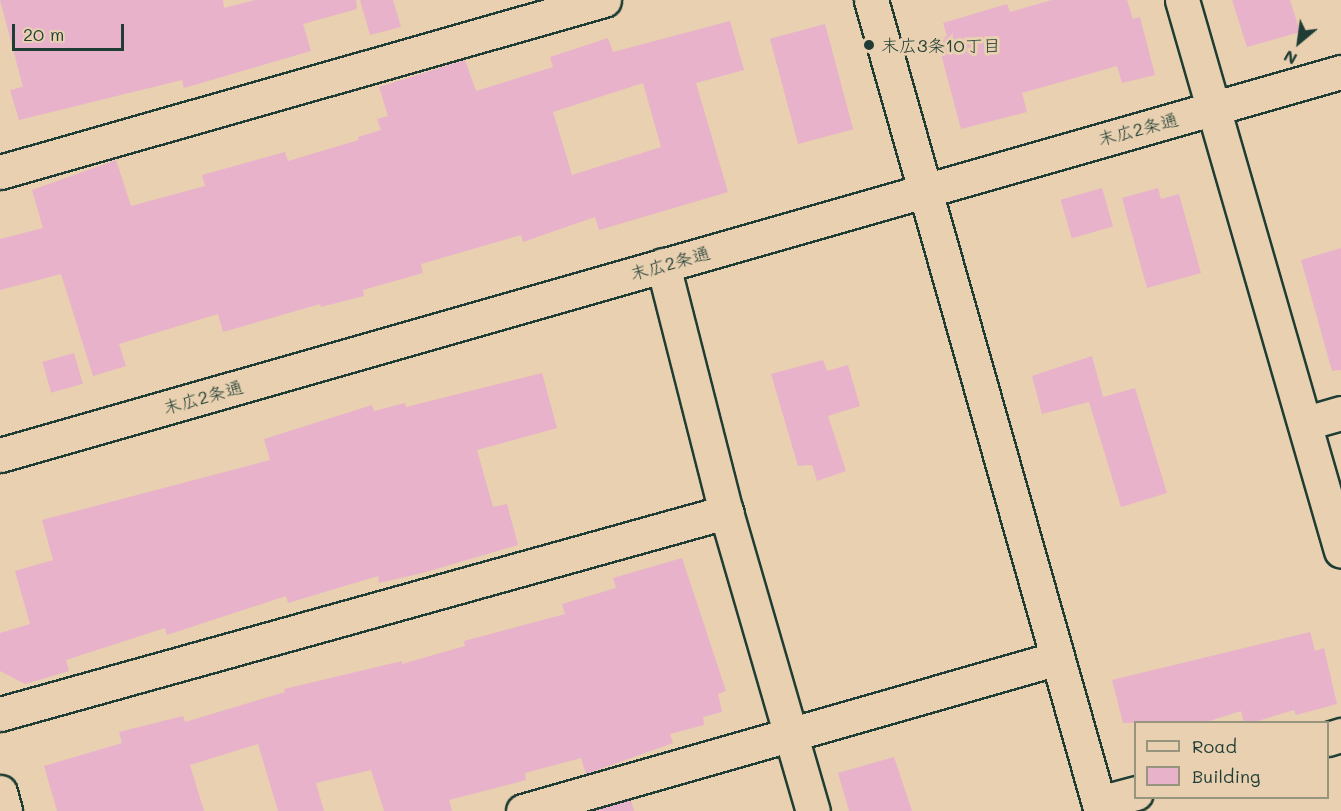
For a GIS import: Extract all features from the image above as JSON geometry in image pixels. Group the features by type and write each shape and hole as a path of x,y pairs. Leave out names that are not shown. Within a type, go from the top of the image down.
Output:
{"street":[{"path":"871,0 1100,807 1134,794"},
{"path":"1182,0 1306,423 1341,551"},
{"path":"0,172 590,2"},
{"name":"末広2条通","path":"0,454 925,188 1341,72"},
{"path":"663,265 726,512 792,732 813,811"},
{"path":"1306,423 1341,413"},
{"path":"0,714 726,512"},
{"path":"523,811 792,732 1058,658"},
{"path":"0,792 5,811"}],"building":[{"path":"0,0 223,0 224,8 255,0 356,0 357,9 303,24 311,51 184,88 182,80 19,120 10,90 23,87"},
{"path":"360,0 393,0 401,27 370,35"},
{"path":"1052,0 1127,0 1133,19 1140,17 1155,75 1122,83 1117,66 1022,93 1027,112 961,129 937,39 947,36 943,23 1007,4 1010,12"},
{"path":"1232,0 1290,0 1300,32 1247,47"},
{"path":"730,21 744,70 696,83 728,192 599,230 595,217 523,242 521,235 421,264 423,273 363,290 364,296 321,307 320,304 223,332 218,314 119,344 126,366 93,376 61,274 0,290 0,239 43,228 32,190 116,160 131,206 205,186 202,175 285,152 288,161 359,140 358,137 381,130 377,119 388,116 379,87 465,60 476,91 553,67 550,57 608,38 613,52","holes":["643,83 661,147 572,175 553,112"]},
{"path":"825,24 853,129 798,144 770,39"},
{"path":"1102,188 1113,226 1072,238 1061,200"},
{"path":"1158,188 1161,199 1179,194 1201,273 1147,288 1122,198"},
{"path":"1341,248 1341,370 1332,371 1301,260"},
{"path":"74,353 83,384 51,393 42,362"},
{"path":"1092,356 1103,397 1135,388 1167,493 1121,507 1089,402 1042,414 1032,376"},
{"path":"823,360 827,371 848,365 860,406 828,416 846,471 817,481 812,465 798,466 771,374"},
{"path":"542,373 557,428 477,450 493,507 507,504 518,545 379,583 378,576 288,603 286,596 167,635 165,628 66,660 69,671 25,684 0,671 0,633 30,624 15,571 53,560 42,520 270,460 264,439 372,405 374,411 405,403 406,407"},
{"path":"682,558 726,691 718,694 722,712 703,717 704,725 670,734 673,743 586,774 581,758 525,773 526,780 449,800 452,811 384,811 371,770 316,783 324,811 278,811 258,744 190,765 204,811 57,811 44,766 122,743 119,732 183,716 185,722 285,692 284,689 402,661 402,664 465,646 464,641 565,614 562,604 616,588 613,578"},
{"path":"1310,632 1315,651 1324,648 1337,704 1296,715 1294,710 1258,721 1244,721 1241,711 1209,721 1123,723 1112,680"},
{"path":"894,757 912,811 849,811 838,773"},
{"path":"631,800 634,811 597,811 597,809"}],"place":[{"name":"末広3条10丁目","path":"869,45"}]}
